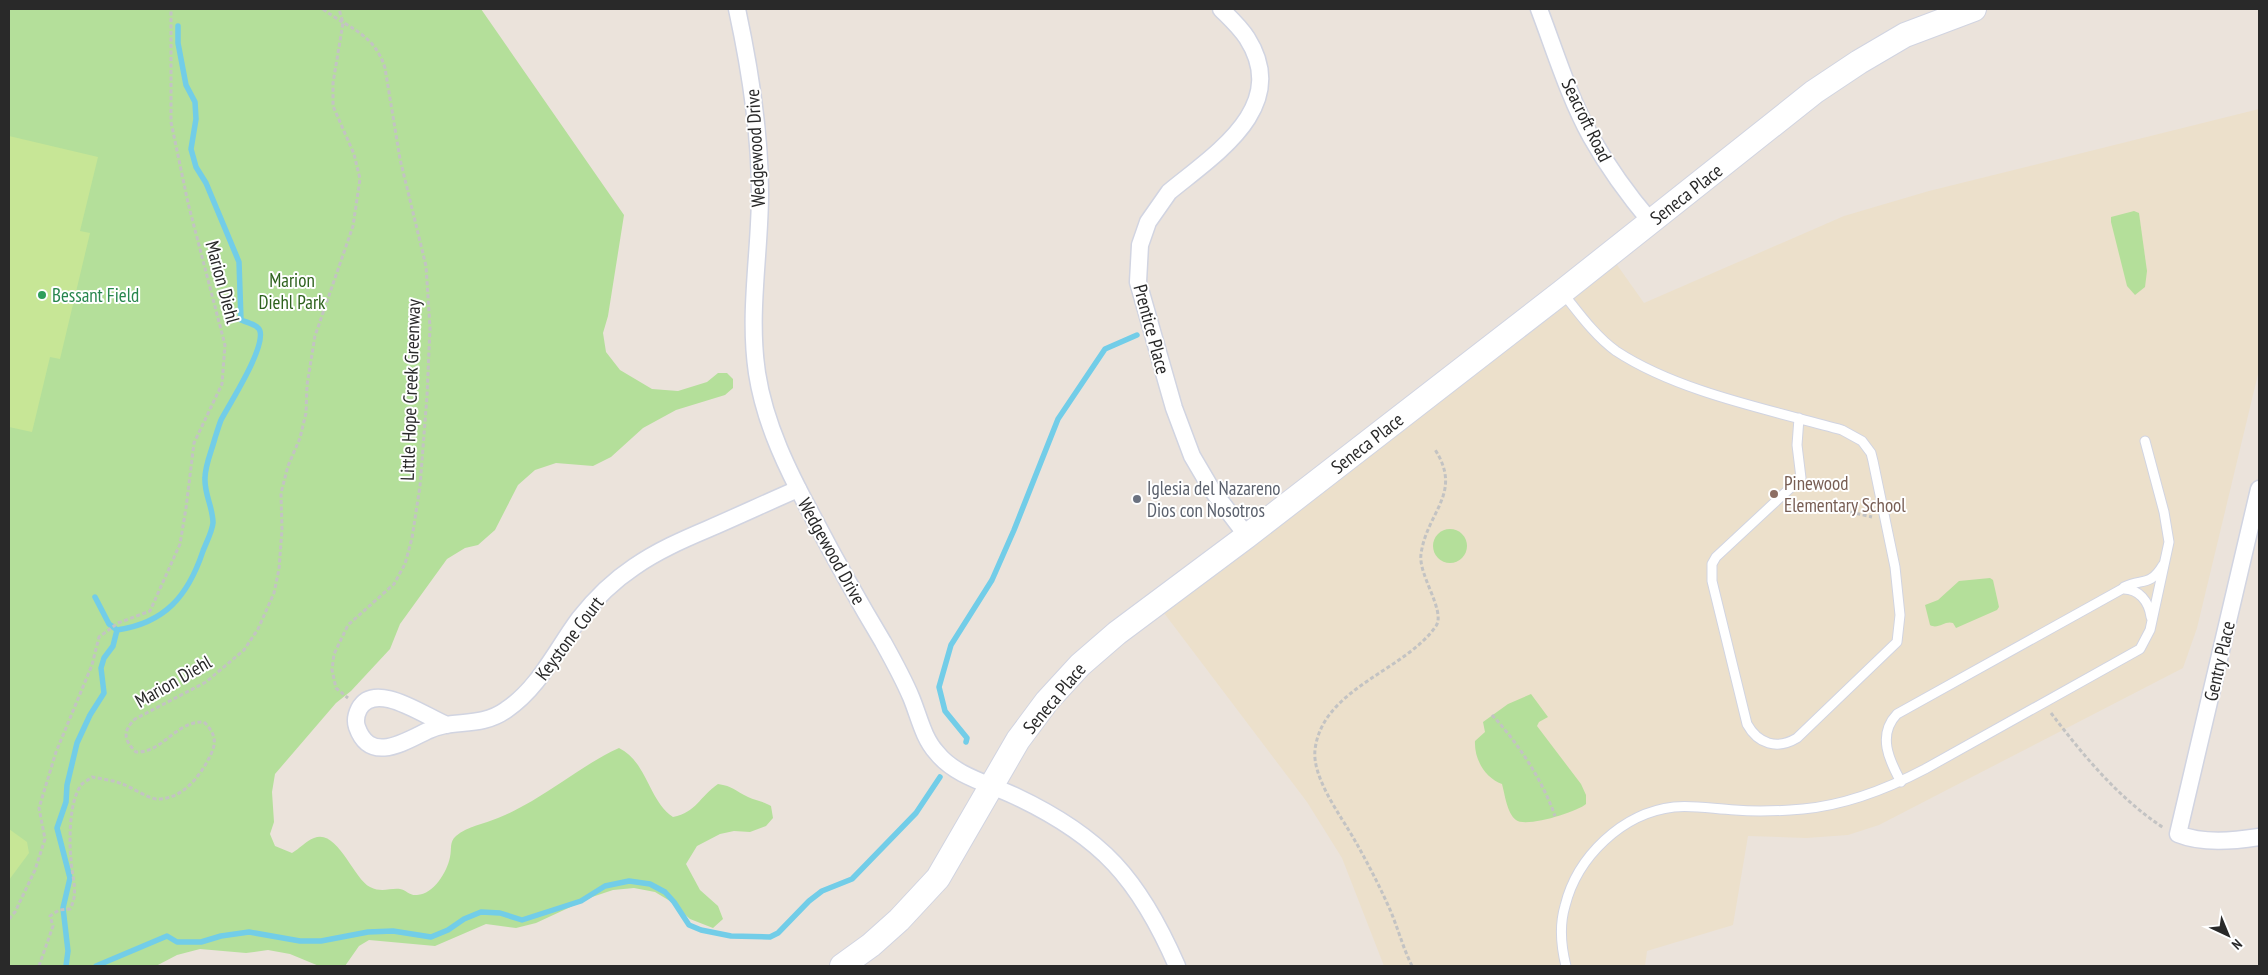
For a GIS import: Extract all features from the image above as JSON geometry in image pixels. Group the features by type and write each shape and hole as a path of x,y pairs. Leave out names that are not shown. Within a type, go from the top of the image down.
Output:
{"street":[{"name":"Wedgewood Drive","path":"737,9 755,103 760,164 753,328 757,371 770,427 798,489 842,572 893,660 911,697 926,736 936,753 954,769 1043,809 1079,831 1111,858 1131,881 1154,915 1177,966"},
{"name":"Prentice Place","path":"1221,9 1246,37 1256,56 1259,86 1255,106 1251,115 1231,142 1169,192 1161,201 1148,222 1140,245 1138,282 1174,408 1192,456 1212,490 1247,536"},
{"name":"Seacroft Road","path":"1539,9 1571,93 1590,136 1626,193 1651,222"},
{"name":"Seneca Place","path":"842,966 871,945 892,926 938,878 993,785 1047,701 1080,665 1117,633 1247,536 1562,292 1814,92 1859,62 1905,35 1974,9"},
{"name":"Gentry Place","path":"2178,834 2259,488"},
{"name":"Keystone Court","path":"447,724 392,699 376,698 361,706 356,714 356,726 361,735 368,743 377,747 399,746 428,730 447,724 483,721 504,712 523,698 592,604 633,567 664,548 798,489"},
{"path":"2178,834 2188,838 2232,841 2259,837"}],"lane":[{"path":"1562,292 1604,341 1627,357 1688,385 1842,430 1862,441 1871,453 1895,567 1900,616 1897,642 1797,738 1782,745 1766,743 1755,735 1747,724 1712,581 1712,571 1716,558 1801,478 1797,445 1799,418"},
{"path":"1566,966 1561,934 1564,908 1574,880 1599,845 1632,821 1645,814 1672,807 1774,811 1820,807 1863,797 1901,782 2132,656 2140,649 2151,623 2170,542 2145,442"},
{"path":"1901,782 1890,759 1886,740 1888,726 1897,714 2130,584 2147,582 2160,571 2166,561"},
{"path":"2122,589 2131,590 2143,598 2149,609 2151,623"}],"path":[{"name":"Marion Diehl","path":"9,919 16,912 35,870 45,839 39,808 56,752 92,665 99,637 118,623 150,611 180,544 194,443 222,384 225,345 188,203 172,122 171,9"},
{"name":"Little Hope Creek Greenway","path":"323,9 366,36 381,53 400,159 426,266 430,328 420,486 412,538 405,564 394,584 348,624 334,654 332,670 336,688 343,696 361,706"},
{"name":"Marion Diehl","path":"39,966 53,926 50,916 59,910 70,909 76,900 71,860 72,811 76,795 82,784 92,778 120,782 156,799 171,796 182,791 195,780 210,756 215,742 212,731 204,722 193,722 144,753 136,752 127,743 126,734 128,726 135,719 206,682 244,650 258,629 274,593 279,569 282,529 281,493 288,466 300,438 306,413 307,385 315,336 353,226 360,179 354,154 333,106 333,83 343,23 339,9"},
{"path":"1412,966 1387,903 1322,781 1315,750 1324,725 1338,707 1355,691 1418,644 1438,623 1439,614 1421,565 1424,543 1443,497 1446,478 1444,465 1434,448"},
{"path":"1850,512 1885,521"},
{"path":"2044,704 2094,765 2127,798 2148,818 2178,834"},
{"path":"1492,715 1504,727 1536,775 1547,794 1555,816"}],"shaded area":[{"name":"Pinewood Elementary School","path":"2259,109 2259,370 2197,628 2183,668 1879,825 1848,835 1806,838 1748,836 1733,925 1647,951 1645,966 1384,966 1342,858 1307,802 1164,613 1615,262 1644,303 1844,216 1929,191"}],"green space":[{"name":"Marion Diehl Park","path":"9,9 481,9 624,215 608,316 603,333 606,352 620,370 652,389 678,391 707,382 718,373 727,373 733,379 733,388 725,395 676,410 643,428 611,457 593,466 556,463 535,470 518,485 495,530 478,545 465,548 447,559 400,624 390,649 351,691 336,703 275,774 272,792 274,822 270,834 275,846 292,853 311,839 322,837 330,840 370,887 382,890 400,889 415,895 423,894 429,891 443,875 451,854 452,841 456,836 471,827 519,808 596,760 619,748 636,763 658,801 673,817 693,808 718,784 731,787 748,797 771,806 773,818 766,826 750,832 734,831 720,834 697,846 686,864 700,890 718,906 723,919 713,928 690,919 670,901 655,892 634,888 613,890 592,897 536,923 516,928 486,924 435,946 369,940 359,946 345,966 319,966 290,954 268,950 246,953 200,949 177,955 156,966 9,966"},
{"name":"Bessant Field","path":"9,136 98,157 80,231 90,233 60,359 50,357 32,432 9,427"},
{"path":"2134,211 2139,213 2147,271 2145,287 2135,295 2127,286 2111,222 2111,217"},
{"path":"1450,529 1457,530 1462,534 1466,539 1466,553 1462,558 1457,562 1450,563 1443,562 1438,558 1434,553 1433,546 1434,539 1438,534 1443,530"},
{"path":"1990,578 1993,580 1999,607 1997,610 1956,628 1950,622 1936,626 1930,625 1925,605 1938,600 1959,581"},
{"path":"1531,694 1548,717 1539,722 1537,726 1581,784 1586,795 1586,804 1573,811 1551,818 1522,822 1516,820 1510,813 1502,784 1490,777 1482,767 1476,754 1475,741 1485,732 1483,722 1508,704"},
{"path":"9,829 27,842 29,853 9,880"}],"waterway":[{"path":"95,597 109,624 117,630 149,621 161,614 182,594 197,567 213,523 205,484 207,463 221,420 252,363 260,339 259,329 241,320 239,262 206,183 196,167 191,149 196,119 195,102 186,85 178,43 178,26"},
{"path":"966,742 967,738 945,711 939,687 951,645 992,580 1058,419 1105,349 1137,335"},
{"path":"66,966 68,951 63,908 70,878 57,828 66,802 67,785 77,743 90,715 104,693 101,668 104,658 113,646 117,630"},
{"path":"96,966 167,936 177,942 201,942 221,936 249,932 300,941 321,941 368,932 393,931 431,937 481,912 500,913 522,920 581,901 605,886 629,881 650,884 665,892 689,925 701,930 731,936 770,937 778,933 809,901 822,891 852,879 916,813 940,777"}],"place":[{"name":"Bessant Field","path":"42,295"},
{"name":"Pinewood Elementary School","path":"1774,494"},
{"name":"Iglesia del Nazareno Dios con Nosotros","path":"1137,499"}]}
